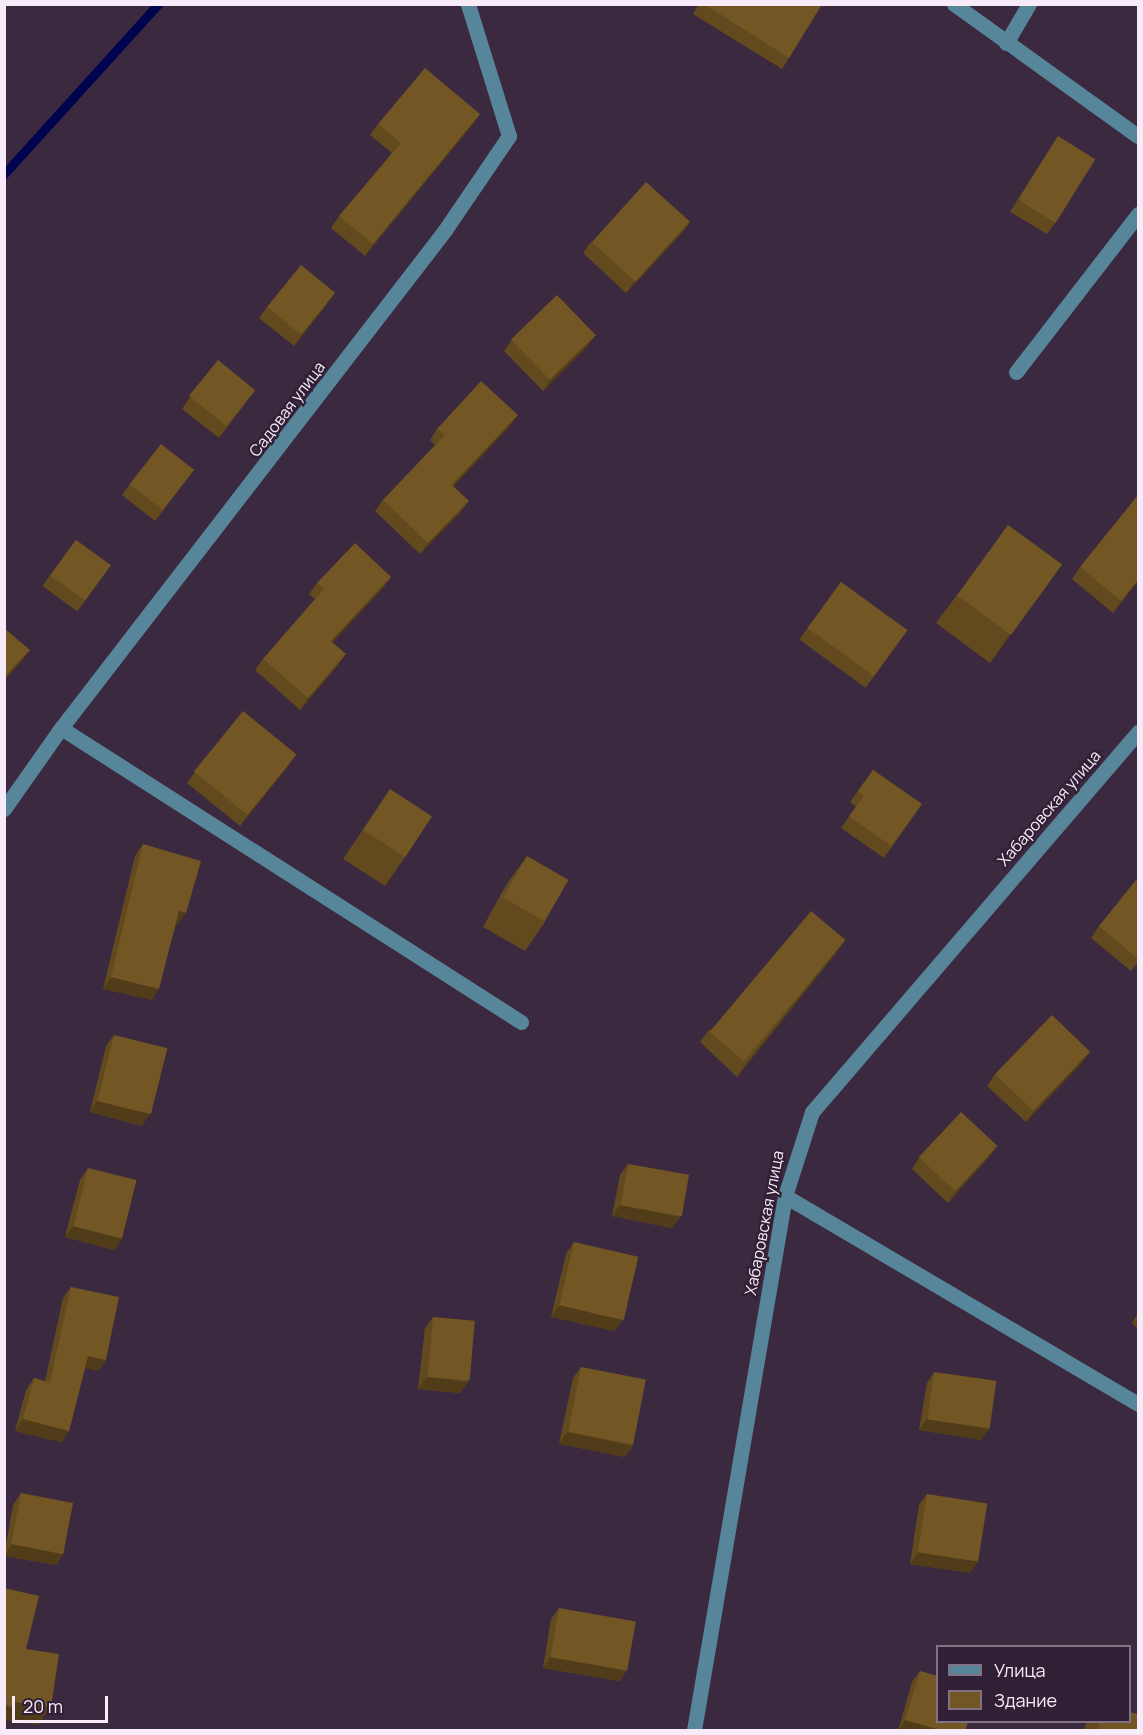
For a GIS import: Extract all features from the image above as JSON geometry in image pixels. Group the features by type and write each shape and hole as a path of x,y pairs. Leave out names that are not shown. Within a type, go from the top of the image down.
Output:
{"street":[{"name":"Садовая улица","path":"4,809 61,728 430,249 508,136 468,4"},
{"path":"954,4 1138,136"},
{"path":"1006,43 1029,4"},
{"path":"1016,372 1138,214"},
{"path":"61,728 521,1022"},
{"name":"Хабаровская улица","path":"694,1731 785,1196 798,1143 831,1083 1138,732"},
{"path":"785,1196 1138,1404"}],"building":[{"path":"704,4 820,4 821,6 789,58"},
{"path":"425,68 480,114 373,244 339,216 401,143 378,124"},
{"path":"1058,136 1095,159 1056,223 1018,200"},
{"path":"646,182 690,221 636,282 592,242"},
{"path":"301,265 335,293 301,335 267,307"},
{"path":"557,295 596,335 550,380 511,339"},
{"path":"218,360 255,390 226,426 189,396"},
{"path":"481,381 518,415 452,485 469,501 428,543 383,500 445,435 437,429"},
{"path":"161,444 194,470 163,510 130,484"},
{"path":"1138,495 1138,580 1121,601 1080,567"},
{"path":"1008,525 1062,564 1011,635 957,595"},
{"path":"76,540 111,565 85,601 50,576"},
{"path":"355,543 391,577 331,641 346,654 308,698 263,659 324,589 317,583"},
{"path":"841,582 907,630 874,676 807,628"},
{"path":"4,628 30,650 4,678"},
{"path":"243,711 297,754 248,815 194,772"},
{"path":"873,770 922,804 891,846 849,816 864,796 858,791"},
{"path":"390,789 432,816 405,857 363,830"},
{"path":"143,844 201,861 186,913 179,911 159,989 111,977"},
{"path":"527,856 569,880 545,922 503,898"},
{"path":"1136,880 1138,882 1138,959 1099,926"},
{"path":"811,911 845,940 744,1061 709,1032"},
{"path":"1052,1015 1090,1052 1033,1111 995,1074"},
{"path":"114,1035 167,1048 151,1114 98,1101"},
{"path":"961,1112 998,1146 955,1191 919,1157"},
{"path":"628,1164 689,1175 682,1216 621,1205"},
{"path":"88,1168 137,1180 122,1238 73,1226"},
{"path":"574,1242 638,1257 624,1320 559,1305"},
{"path":"71,1287 119,1297 106,1360 88,1356 69,1431 23,1419 34,1378 50,1383"},
{"path":"433,1317 475,1321 470,1380 428,1377"},
{"path":"581,1367 646,1380 633,1444 568,1432"},
{"path":"934,1372 996,1381 990,1428 927,1420"},
{"path":"21,1493 73,1503 63,1554 11,1544"},
{"path":"927,1494 987,1504 978,1562 918,1552"},
{"path":"4,1588 39,1596 26,1649 59,1654 51,1707 13,1702 12,1707 4,1705"},
{"path":"559,1608 636,1622 627,1671 550,1657"},
{"path":"920,1671 936,1675 936,1723 968,1723 965,1731 944,1731 905,1720"},
{"path":"1131,1712 1138,1714 1138,1731 1098,1731 1100,1723 1131,1723"}],"waterway":[{"path":"4,174 158,4"}]}
